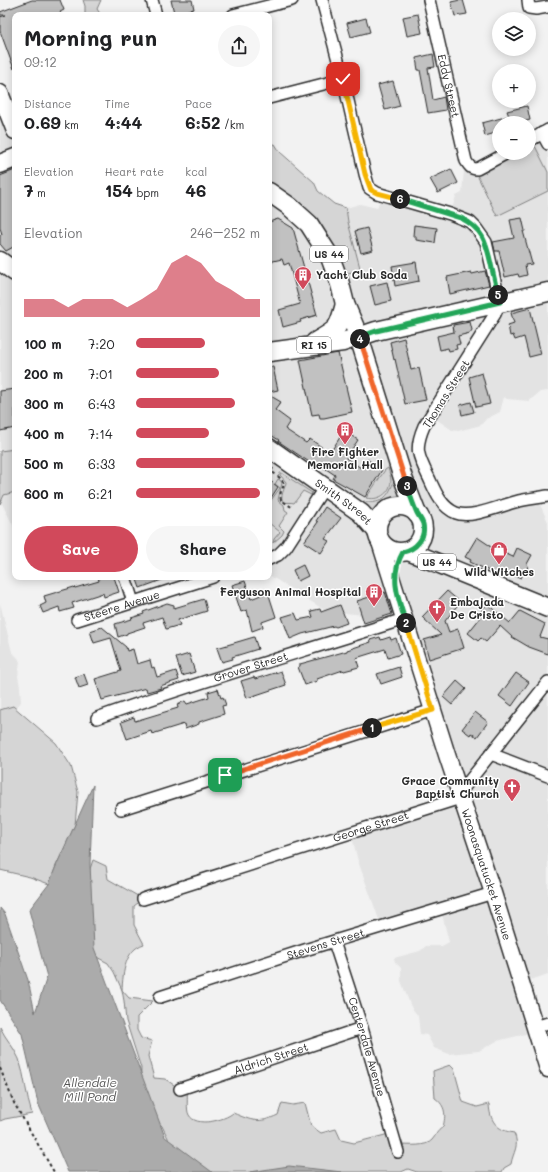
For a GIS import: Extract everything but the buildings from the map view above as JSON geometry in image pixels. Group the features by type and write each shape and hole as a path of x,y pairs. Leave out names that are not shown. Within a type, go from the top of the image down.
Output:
{"main road":[{"path":"0,164 12,159"},
{"name":"US 44","path":"272,194 289,206 304,220 318,236 330,257 340,284 345,304 359,337 403,478 420,522 436,553 444,560 465,573"},
{"path":"0,261 12,270"},
{"name":"RI 15","path":"272,352 325,345 359,337 376,331 548,292"},
{"path":"309,346 328,336 335,330 341,320 345,304"},
{"name":"Smith Street","path":"272,450 361,513 378,536"},
{"path":"394,506 407,507 420,522 420,540 417,545 406,552 393,551 384,546 378,536 379,518 388,509 394,506"},
{"name":"US 44","path":"406,552 465,573 548,608"}],"street":[{"path":"152,0 155,12"},
{"path":"245,12 292,0"},
{"path":"322,0 343,79 369,188 377,193 470,222 486,242 500,302"},
{"name":"Eddy Street","path":"429,0 466,161 473,169 477,169 494,160"},
{"path":"528,0 530,8 536,9 548,7"},
{"path":"272,97 343,79"},
{"path":"0,93 12,123"},
{"path":"536,137 545,132 548,144"},
{"name":"Thomas Street","path":"500,302 494,316 424,426 420,436 418,448 422,465 439,499 449,510 456,514 470,514 516,502 548,496"},
{"path":"272,558 278,555 286,547 324,488"},
{"name":"Woonasquatucket Avenue","path":"378,536 493,893 541,1025 548,1069"},
{"name":"Woonasquatucket Avenue","path":"396,588 396,567 406,552"},
{"path":"126,580 133,602"},
{"name":"Steere Avenue","path":"77,620 203,580"},
{"name":"Grover Street","path":"97,718 227,674 328,644 404,619"},
{"name":"George Street","path":"143,899 454,800 548,682"},
{"path":"121,809 433,710"},
{"path":"491,754 548,776"},
{"name":"Stevens Street","path":"160,997 308,949 493,893"},
{"name":"Centerdale Avenue","path":"334,942 362,1028 398,1152"},
{"name":"Aldrich Street","path":"180,1089 362,1028"}],"path":[{"path":"272,470 275,465"},
{"path":"272,472 284,481 280,496 281,500 293,508"},
{"path":"0,1068 14,1103 54,1172"}],"shaded area":[{"path":"83,0 101,0 97,9 99,12 85,12"},
{"path":"0,95 12,128 12,523 0,500"},
{"path":"540,140 548,153 548,391 540,392 529,401 507,399 504,397 500,412 486,419 481,425 458,431 452,430 433,417 418,444 449,512 538,500 548,522 548,687 544,692 548,696 548,974 522,983 534,1032 497,1041 479,1051 449,1054 434,1048 427,1035 420,1034 418,1016 411,1007 401,981 401,968 395,962 394,958 420,951 426,946 442,946 449,942 442,914 382,928 358,861 352,837 460,798 398,610 383,617 326,611 272,577 272,182 355,272 360,268 348,222 346,208 360,204 377,208 380,199 447,219 449,218 456,196 462,193 464,170 469,170 476,173 501,160 536,160 536,142"},
{"path":"272,144 275,144 280,152 314,182 318,191 334,204 346,208 348,222 360,268 356,271 336,276 325,252 272,198"},
{"path":"536,148 548,172 548,191 497,216 477,175 508,160 536,160"},
{"path":"12,449 12,493 4,495 0,504 0,451"},
{"path":"388,468 391,481 386,493 383,496 375,498 366,498 385,470"},
{"path":"280,473 312,493 311,495 303,491 294,503 284,502 282,500 282,495 286,482"},
{"path":"278,479 282,483 278,500 284,505 285,510 288,512 279,526 284,531 282,535 273,543 274,539 280,532 272,525 272,499 280,488 275,484"},
{"path":"395,479 402,497 386,502 372,512 361,503 364,501 376,502 386,496"},
{"path":"0,603 12,652 20,662 18,676 21,702 16,708 0,801"},
{"path":"13,706 56,743 71,766 78,792 75,825 49,884 30,877 0,870 0,710"},
{"path":"93,860 106,866 108,879 143,899 134,906 134,925 144,944 133,951 126,962 122,990 108,963 85,951 88,875"},
{"path":"122,990 129,998 153,1001 137,1017 137,1030 141,1038 152,1041 148,1056 154,1078 165,1079 180,1089 187,1090 188,1113 193,1119 211,1122 229,1116 233,1113 251,1120 265,1120 278,1115 282,1103 293,1105 305,1103 311,1126 321,1133 336,1129 341,1140 354,1143 389,1134 400,1145 422,1145 432,1140 443,1127 445,1119 443,1108 439,1101 435,1098 433,1071 450,1065 454,1069 463,1102 477,1107 489,1104 491,1115 495,1124 503,1130 514,1133 516,1145 511,1164 504,1168 502,1172 417,1172 408,1169 401,1172 175,1172 168,1138 162,1126 148,1111 140,1091 141,1068 126,1021"},
{"path":"0,1027 19,1059 32,1114 0,1121"}],"water":[{"name":"Allendale Mill Pond","path":"93,785 90,864 94,948 165,1137 212,1172 68,1172 38,1103 22,1034 0,1000 0,908 5,914 28,980 35,1013 47,977 29,910 49,884"},
{"path":"289,1166 342,1172 250,1172"}],"place":[{"name":"Yacht Club Soda","path":"303,290"},
{"name":"Fire Fighter Memorial Hall","path":"345,445"},
{"name":"Wild Witches","path":"499,565"},
{"name":"Ferguson Animal Hospital","path":"374,607"},
{"name":"Embajada De Cristo","path":"437,623"},
{"name":"Grace Community Baptist Church","path":"512,802"}],"route":[{"path":"225,775 433,710 404,619 396,588 396,567 398,562 403,552 408,551 417,545 423,535 423,524 421,518 417,514 403,478 359,337 376,331 500,302 486,242 482,235 470,222 450,214 385,196 374,192 369,188 343,79"}]}
